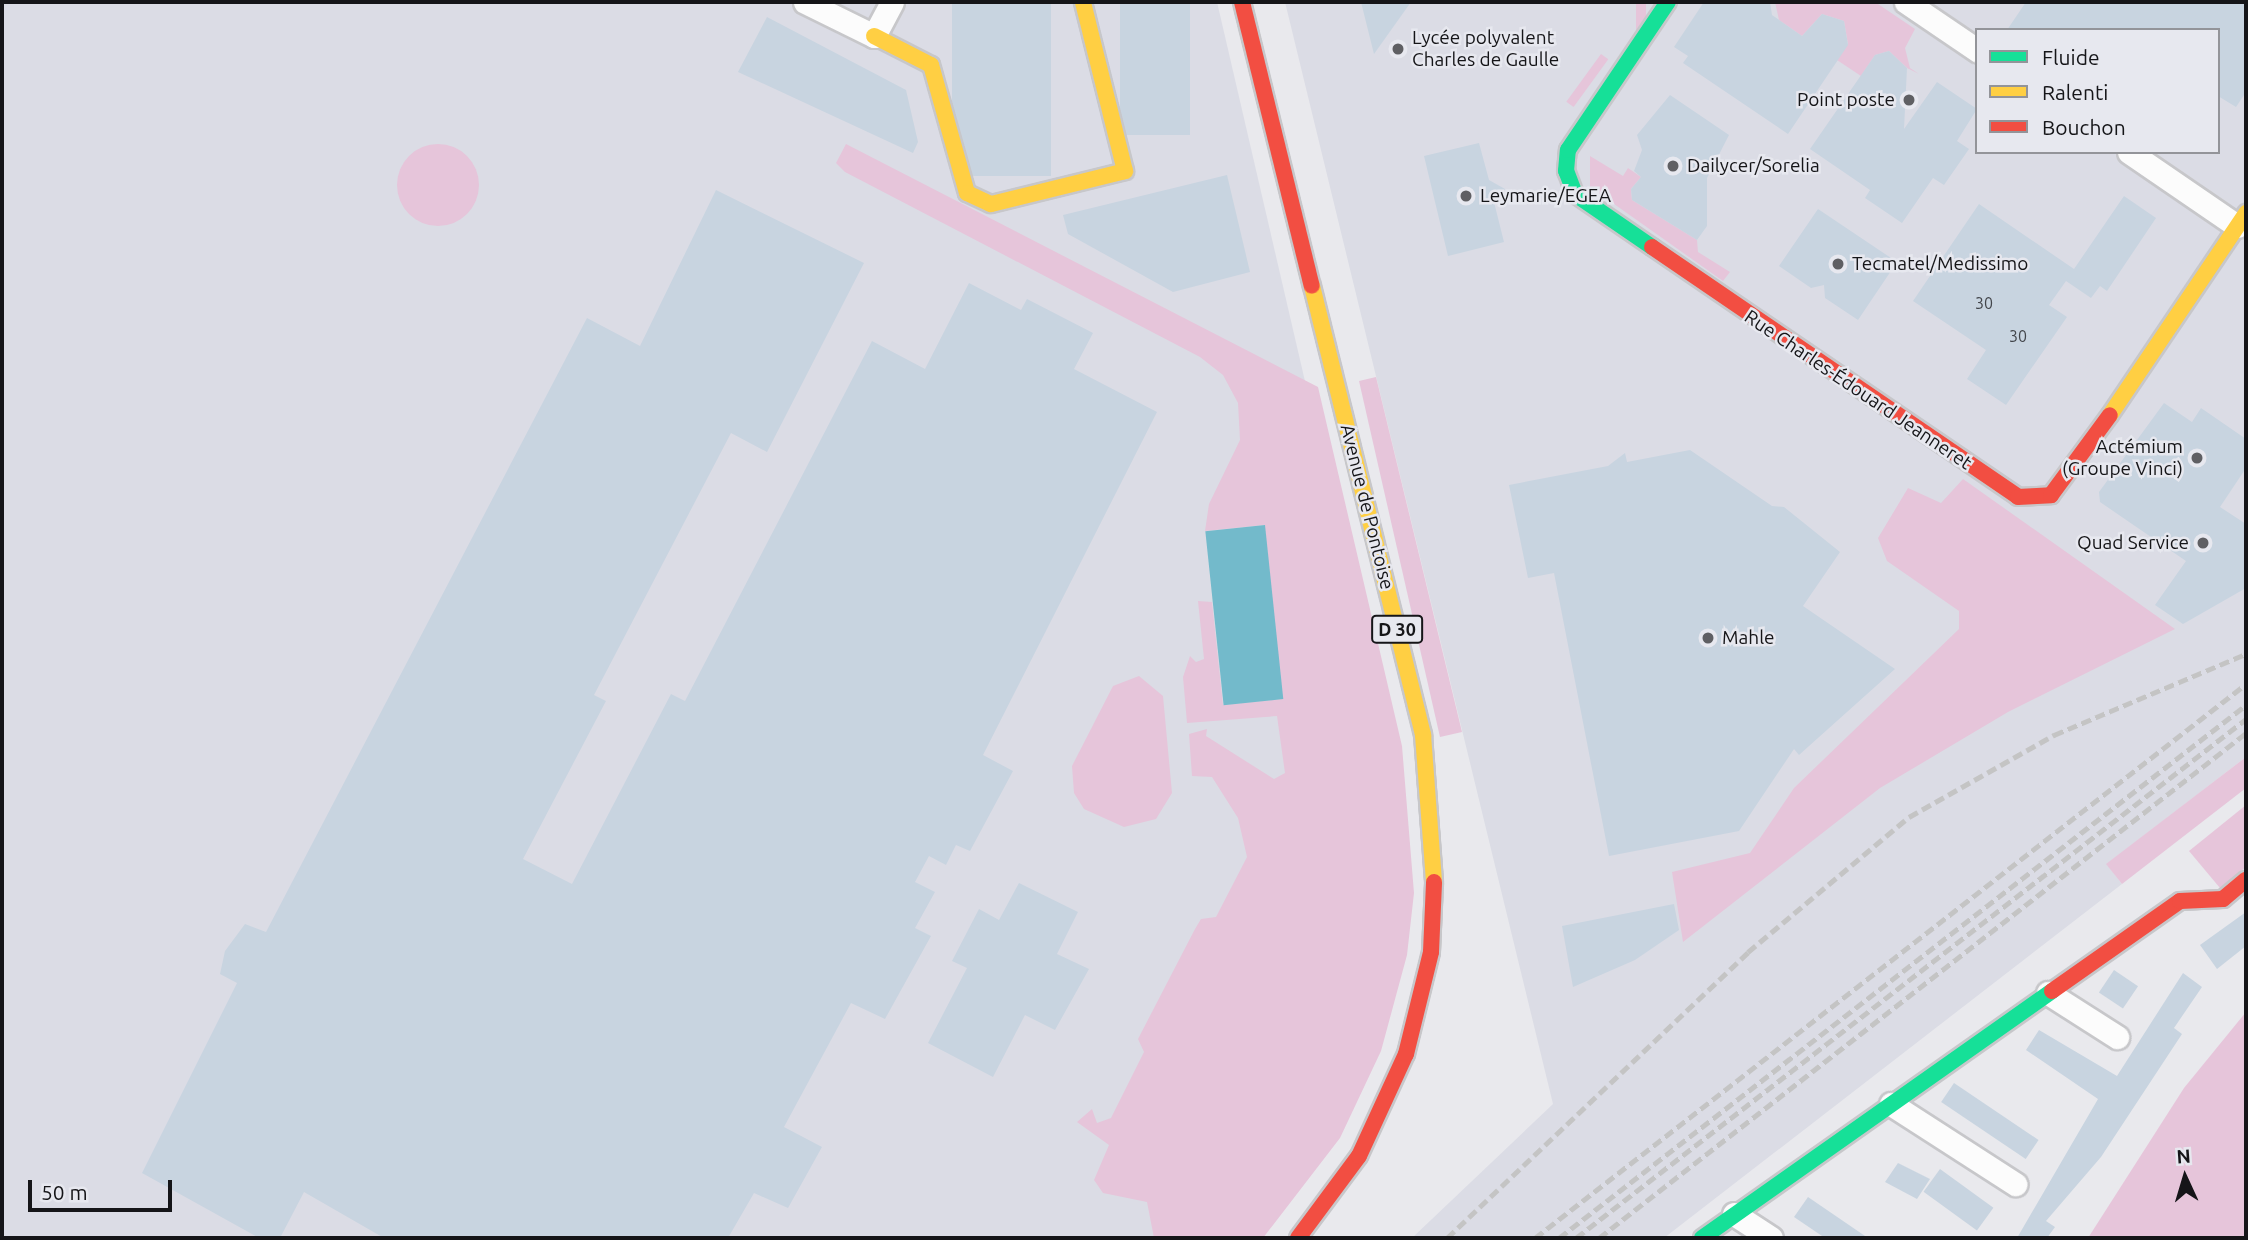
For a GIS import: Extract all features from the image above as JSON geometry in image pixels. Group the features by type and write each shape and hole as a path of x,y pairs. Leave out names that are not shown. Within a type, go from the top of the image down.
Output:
{"street":[{"path":"805,2 931,65 967,193 991,204 1125,171 1083,2"},
{"path":"874,36 892,2"},
{"name":"Avenue de Pontoise","path":"1242,2 1423,735 1436,845 1431,952 1406,1054 1359,1156 1298,1238"},
{"name":"Rue Charles-Édouard Jeanneret","path":"1668,2 1568,150 1566,171 1575,194 2018,497 2043,497 2065,482 2242,219"},
{"path":"1906,2 1975,49"},
{"path":"2132,154 2242,219"},
{"path":"1702,1238 2180,901 2223,899 2246,880"},
{"path":"2048,993 2117,1037"},
{"path":"1891,1104 2015,1185"},
{"path":"1734,1214 1771,1238"}],"shaded area":[{"path":"2,2 1217,2 1343,545 1251,1238 2,1238"},
{"path":"1285,2 2246,2 2246,757 2107,864 2122,884 1664,1238 1412,1238 1553,1104"},
{"path":"1636,2 1646,2 1646,50 1636,50"},
{"path":"1775,2 1875,2 1915,29 1905,48 1910,68 1919,74 1907,68 1889,51 1875,55 1861,76 1837,60 1848,44 1844,21 1822,14 1802,36 1779,20"},
{"path":"1601,54 1608,59 1574,107 1566,102"},
{"path":"438,144 454,147 467,156 476,169 479,185 476,201 467,214 454,223 438,226 422,223 409,214 400,201 397,185 400,169 409,156 422,147"},
{"path":"846,144 1318,387 1402,746 1414,893 1407,955 1381,1051 1340,1138 1263,1238 1154,1238 1147,1202 1103,1193 1094,1180 1109,1145 1077,1122 1092,1109 1097,1123 1111,1118 1144,1052 1138,1039 1195,929 1201,919 1216,917 1247,857 1238,818 1212,777 1192,776 1189,734 1207,729 1206,736 1274,779 1285,773 1277,716 1187,723 1183,677 1190,656 1196,662 1204,659 1198,601 1212,602 1223,705 1282,699 1264,525 1205,531 1209,504 1240,440 1238,403 1223,375 1200,357 845,172 836,163"},
{"path":"1590,156 1623,176 1628,168 1641,177 1631,189 1632,200 1697,240 1698,252 1730,272 1723,281 1590,187"},
{"path":"1376,377 1462,732 1440,737 1359,381"},
{"path":"1963,479 2175,629 2008,712 1880,788 1683,942 1672,872 1750,853 1794,788 1959,629 1959,611 1887,561 1878,538 1908,488 1941,503"},
{"path":"1139,676 1163,696 1172,793 1156,819 1124,827 1084,809 1074,793 1072,766 1113,686"},
{"path":"2246,757 2246,788 2122,884 2106,864"},
{"path":"2246,805 2246,867 2220,888 2189,851"},
{"path":"2246,1012 2246,1238 2088,1238 2184,1088"}],"water":[{"path":"1265,525 1283,699 1224,705 1205,531"}],"building":[{"path":"952,2 1051,2 1051,176 952,176"},
{"path":"1120,2 1190,2 1190,135 1120,135"},
{"path":"1361,2 1411,2 1374,54"},
{"path":"1704,2 1770,2 1772,15 1802,36 1822,14 1844,21 1848,45 1788,134 1683,63 1688,56 1674,47"},
{"path":"2026,2 2246,2 2246,92 2236,107 2220,97 2220,28 2008,28"},
{"path":"767,17 906,90 918,142 913,153 738,72"},
{"path":"1889,51 1907,68 1904,129 1937,82 1975,108 1975,112 1957,141 1969,149 1944,185 1933,178 1902,223 1865,198 1870,190 1810,149 1875,55"},
{"name":"Dailycer/Sorelia","path":"1670,95 1729,135 1707,178 1707,226 1697,240 1632,200 1631,189 1641,177 1634,171 1642,150 1637,135"},
{"name":"Leymarie/EGEA","path":"1479,143 1489,180 1505,189 1494,202 1504,242 1448,256 1424,156"},
{"path":"1227,175 1250,272 1173,292 1068,234 1063,215"},
{"path":"716,190 864,263 767,452 731,433 594,695 606,701 523,859 572,884 671,694 685,701 872,341 925,369 969,283 1021,310 1027,299 1093,333 1074,369 1157,412 983,755 1013,771 970,851 956,845 946,865 929,856 915,882 935,892 915,928 931,936 885,1019 851,1003 784,1127 822,1147 788,1208 754,1193 728,1238 384,1238 304,1192 280,1238 259,1238 142,1173 237,983 220,974 225,951 245,924 266,932 587,318 640,346"},
{"path":"2124,196 2156,218 2107,291 2100,286 2091,298 2066,281 2049,305 2067,317 2006,405 1967,379 1986,350 1913,301 1979,204 2074,269"},
{"name":"Tecmatel/Medissimo","path":"1818,209 1897,262 1858,320 1825,298 1824,285 1811,288 1779,266"},
{"name":"Quad Service","path":"2164,403 2192,422 2201,408 2246,439 2246,468 2220,507 2246,524 2246,588 2183,624 2155,605 2186,561 2100,502 2099,492"},
{"name":"Mahle","path":"1690,450 1772,506 1784,507 1840,552 1803,606 1895,669 1799,755 1794,749 1739,831 1609,856 1554,573 1528,578 1509,485 1608,466 1625,453 1627,462"},
{"path":"1019,883 1078,912 1057,954 1089,969 1055,1030 1025,1015 993,1077 928,1043 967,968 952,961 979,909 999,920"},
{"path":"1674,904 1679,930 1635,960 1573,987 1562,926"},
{"path":"2246,912 2246,946 2217,969 2200,945"},
{"path":"2114,970 2138,986 2123,1009 2099,992"},
{"path":"2183,973 2202,987 2174,1028 2182,1034 2101,1157 2046,1221 2055,1227 2047,1238 2017,1238 2098,1099 2026,1050 2039,1030 2117,1076"},
{"path":"1954,1083 2039,1140 2026,1159 1941,1102"},
{"path":"1898,1163 1930,1179 1917,1199 1885,1182"},
{"path":"1940,1169 1993,1208 1977,1230 1924,1192"},
{"path":"1808,1197 1868,1238 1825,1238 1794,1217"}],"railway":[{"path":"1447,1238 1748,952 1909,817 2054,735 2246,654"},
{"path":"1535,1238 2246,684"},
{"path":"1559,1238 2246,705"},
{"path":"1576,1238 2246,719"},
{"path":"1599,1238 2246,733"}],"traffic: fast":[{"path":"1652,247 1575,194 1566,171 1568,150 1668,2"},
{"path":"1702,1238 2052,991"}],"traffic: slow":[{"path":"874,36 931,65 967,193 991,204 1125,171 1083,2"},
{"path":"2110,415 2246,213"},
{"path":"1312,286 1423,735 1434,882"}],"traffic: jam":[{"path":"1242,2 1312,286"},
{"path":"1652,247 2018,497 2051,495 2110,415"},
{"path":"2052,991 2180,901 2223,899 2246,880"},
{"path":"1298,1238 1359,1156 1406,1054 1431,952 1434,882"}],"place":[{"name":"Lycée polyvalent Charles de Gaulle","path":"1398,49"},
{"name":"Point poste","path":"1909,100"},
{"name":"Dailycer/Sorelia","path":"1673,166"},
{"name":"Leymarie/EGEA","path":"1466,196"},
{"name":"Tecmatel/Medissimo","path":"1838,264"},
{"name":"Actémium (Groupe Vinci)","path":"2197,458"},
{"name":"Quad Service","path":"2203,543"},
{"name":"Mahle","path":"1708,638"}]}
